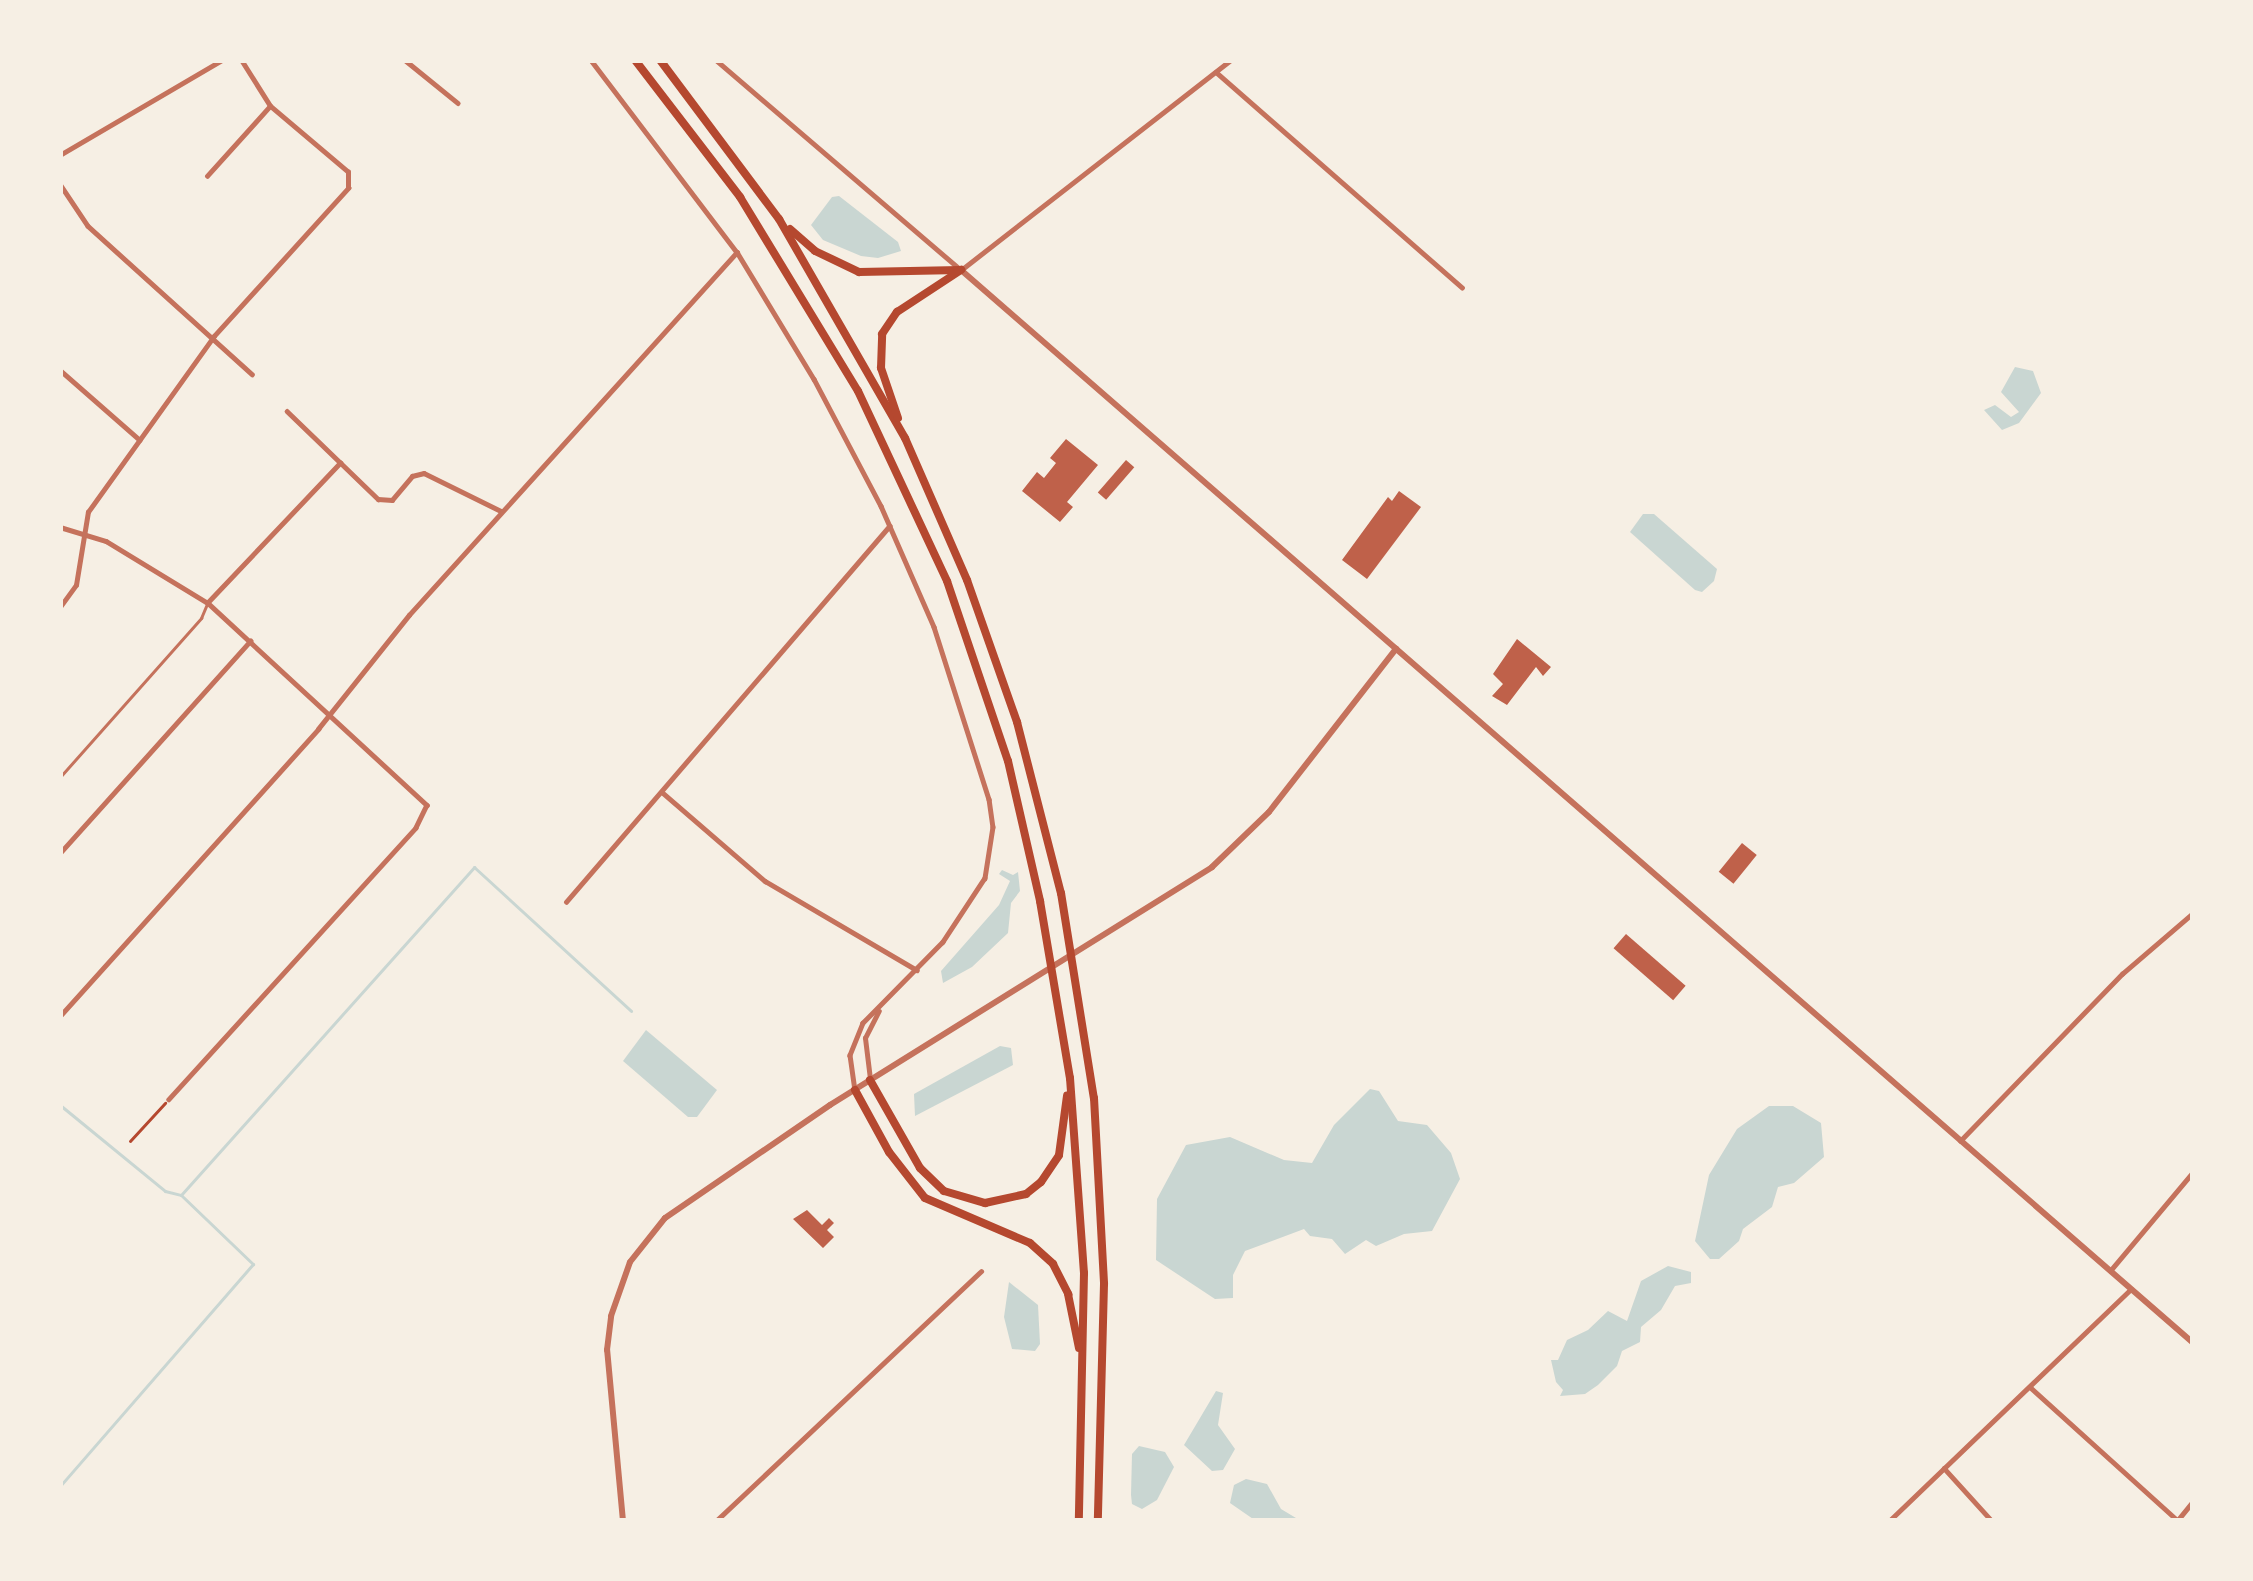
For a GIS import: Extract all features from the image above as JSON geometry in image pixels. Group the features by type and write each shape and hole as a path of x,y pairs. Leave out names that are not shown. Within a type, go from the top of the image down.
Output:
{"main road":[{"path":"634,60 740,196 828,336 922,520 970,645 1019,804 1066,1046 1083,1226 1079,1521"},
{"path":"660,60 778,219 905,438"},
{"path":"778,219 815,250 859,272 961,271"},
{"path":"961,271 897,312 883,334 881,368 984,627 1048,839 1089,1060 1104,1284 1098,1521"},
{"path":"871,1080 902,1139 934,1182 958,1198 1008,1200 1041,1182 1059,1155 1066,1121 1066,1046"},
{"path":"855,1090 907,1179 925,1198 966,1220 1016,1236 1053,1264 1068,1294 1083,1376"}],"street":[{"path":"60,154 221,60"},
{"path":"60,607 76,585 88,512 214,336 345,194 348,172 270,106 241,60"},
{"path":"405,60 458,103"},
{"path":"591,60 737,252 814,379 934,627 989,799 993,827 981,888 917,970 862,1023 849,1065 855,1090"},
{"path":"716,60 2193,1343"},
{"path":"961,271 1231,60"},
{"path":"1216,72 1462,287"},
{"path":"207,176 270,106"},
{"path":"60,184 88,226 252,374"},
{"path":"60,1016 330,714 409,615 737,252"},
{"path":"60,370 140,440"},
{"path":"287,411 382,501 392,500 412,476 424,473 503,512"},
{"path":"208,603 340,463"},
{"path":"566,902 889,526"},
{"path":"60,527 82,531 128,553 208,603 426,802 428,810 170,1099"},
{"path":"60,854 250,641"},
{"path":"623,1521 607,1350 619,1284 630,1262 686,1199 1188,886 1238,845 1396,649"},
{"path":"663,794 765,881 917,970"},
{"path":"1960,1141 2122,974 2193,913"},
{"path":"871,1080 865,1038 882,1006"},
{"path":"2110,1271 2193,1172"},
{"path":"716,1521 981,1270"},
{"path":"1889,1521 2131,1288"},
{"path":"2030,1387 2177,1521 2193,1501"},
{"path":"1944,1468 1992,1521"}],"lane":[{"path":"60,777 201,618 208,603"}],"path":[{"path":"130,1141 170,1099"}],"shaded area":[{"path":"839,196 898,242 901,251 878,258 861,256 823,240 811,225 832,197"},
{"path":"2015,367 2033,371 2041,393 2019,423 2002,430 1984,410 1995,405 2011,417 2019,412 2001,392"},
{"path":"1643,514 1654,514 1717,569 1714,581 1702,592 1630,532"},
{"path":"1002,870 1018,872 1020,891 1011,903 1008,933 972,967 943,983 941,971 999,905 1010,881 999,874"},
{"path":"646,1030 717,1090 697,1117 688,1117 623,1061"},
{"path":"1000,1046 1011,1048 1013,1065 915,1116 914,1094"},
{"path":"1370,1089 1379,1091 1398,1121 1427,1125 1451,1153 1460,1179 1432,1231 1404,1234 1376,1246 1366,1240 1345,1254 1332,1239 1310,1236 1304,1229 1245,1251 1233,1275 1233,1298 1215,1299 1156,1260 1157,1199 1186,1145 1230,1137 1284,1160 1312,1163 1334,1125"},
{"path":"1769,1106 1793,1106 1821,1123 1824,1157 1794,1183 1778,1187 1772,1207 1743,1229 1739,1241 1719,1259 1710,1259 1695,1241 1709,1175 1737,1129"},
{"path":"1668,1266 1691,1272 1691,1283 1675,1286 1661,1310 1641,1327 1640,1342 1622,1351 1617,1366 1598,1385 1585,1394 1560,1396 1563,1390 1551,1360 1558,1360 1567,1340 1588,1330 1608,1311 1627,1321 1641,1281"},
{"path":"1009,1282 1038,1305 1040,1344 1035,1351 1012,1349 1004,1317"},
{"path":"1216,1391 1223,1393 1218,1425 1235,1449 1223,1470 1212,1471 1184,1445"},
{"path":"1139,1446 1165,1452 1174,1467 1157,1500 1142,1509 1132,1504 1131,1495 1132,1454"},
{"path":"1246,1479 1267,1484 1281,1509 1301,1521 1256,1521 1230,1503 1234,1485"}],"building":[{"path":"1066,439 1098,465 1067,502 1073,507 1060,522 1022,491 1037,472 1044,478 1056,463 1050,458"},
{"path":"1126,460 1134,467 1106,500 1098,492"},
{"path":"1399,491 1421,507 1367,579 1342,560 1388,497 1392,501"},
{"path":"1517,639 1551,667 1543,676 1536,667 1507,705 1492,696 1503,684 1493,674"},
{"path":"1742,843 1757,855 1733,884 1719,872"},
{"path":"1626,934 1686,986 1673,1000 1614,948"},
{"path":"807,1210 822,1225 829,1218 834,1223 827,1230 834,1237 823,1248 793,1219"}],"waterway":[{"path":"181,1195 474,867 631,1011"},
{"path":"60,1105 165,1191 181,1195 253,1264 60,1486"}]}
